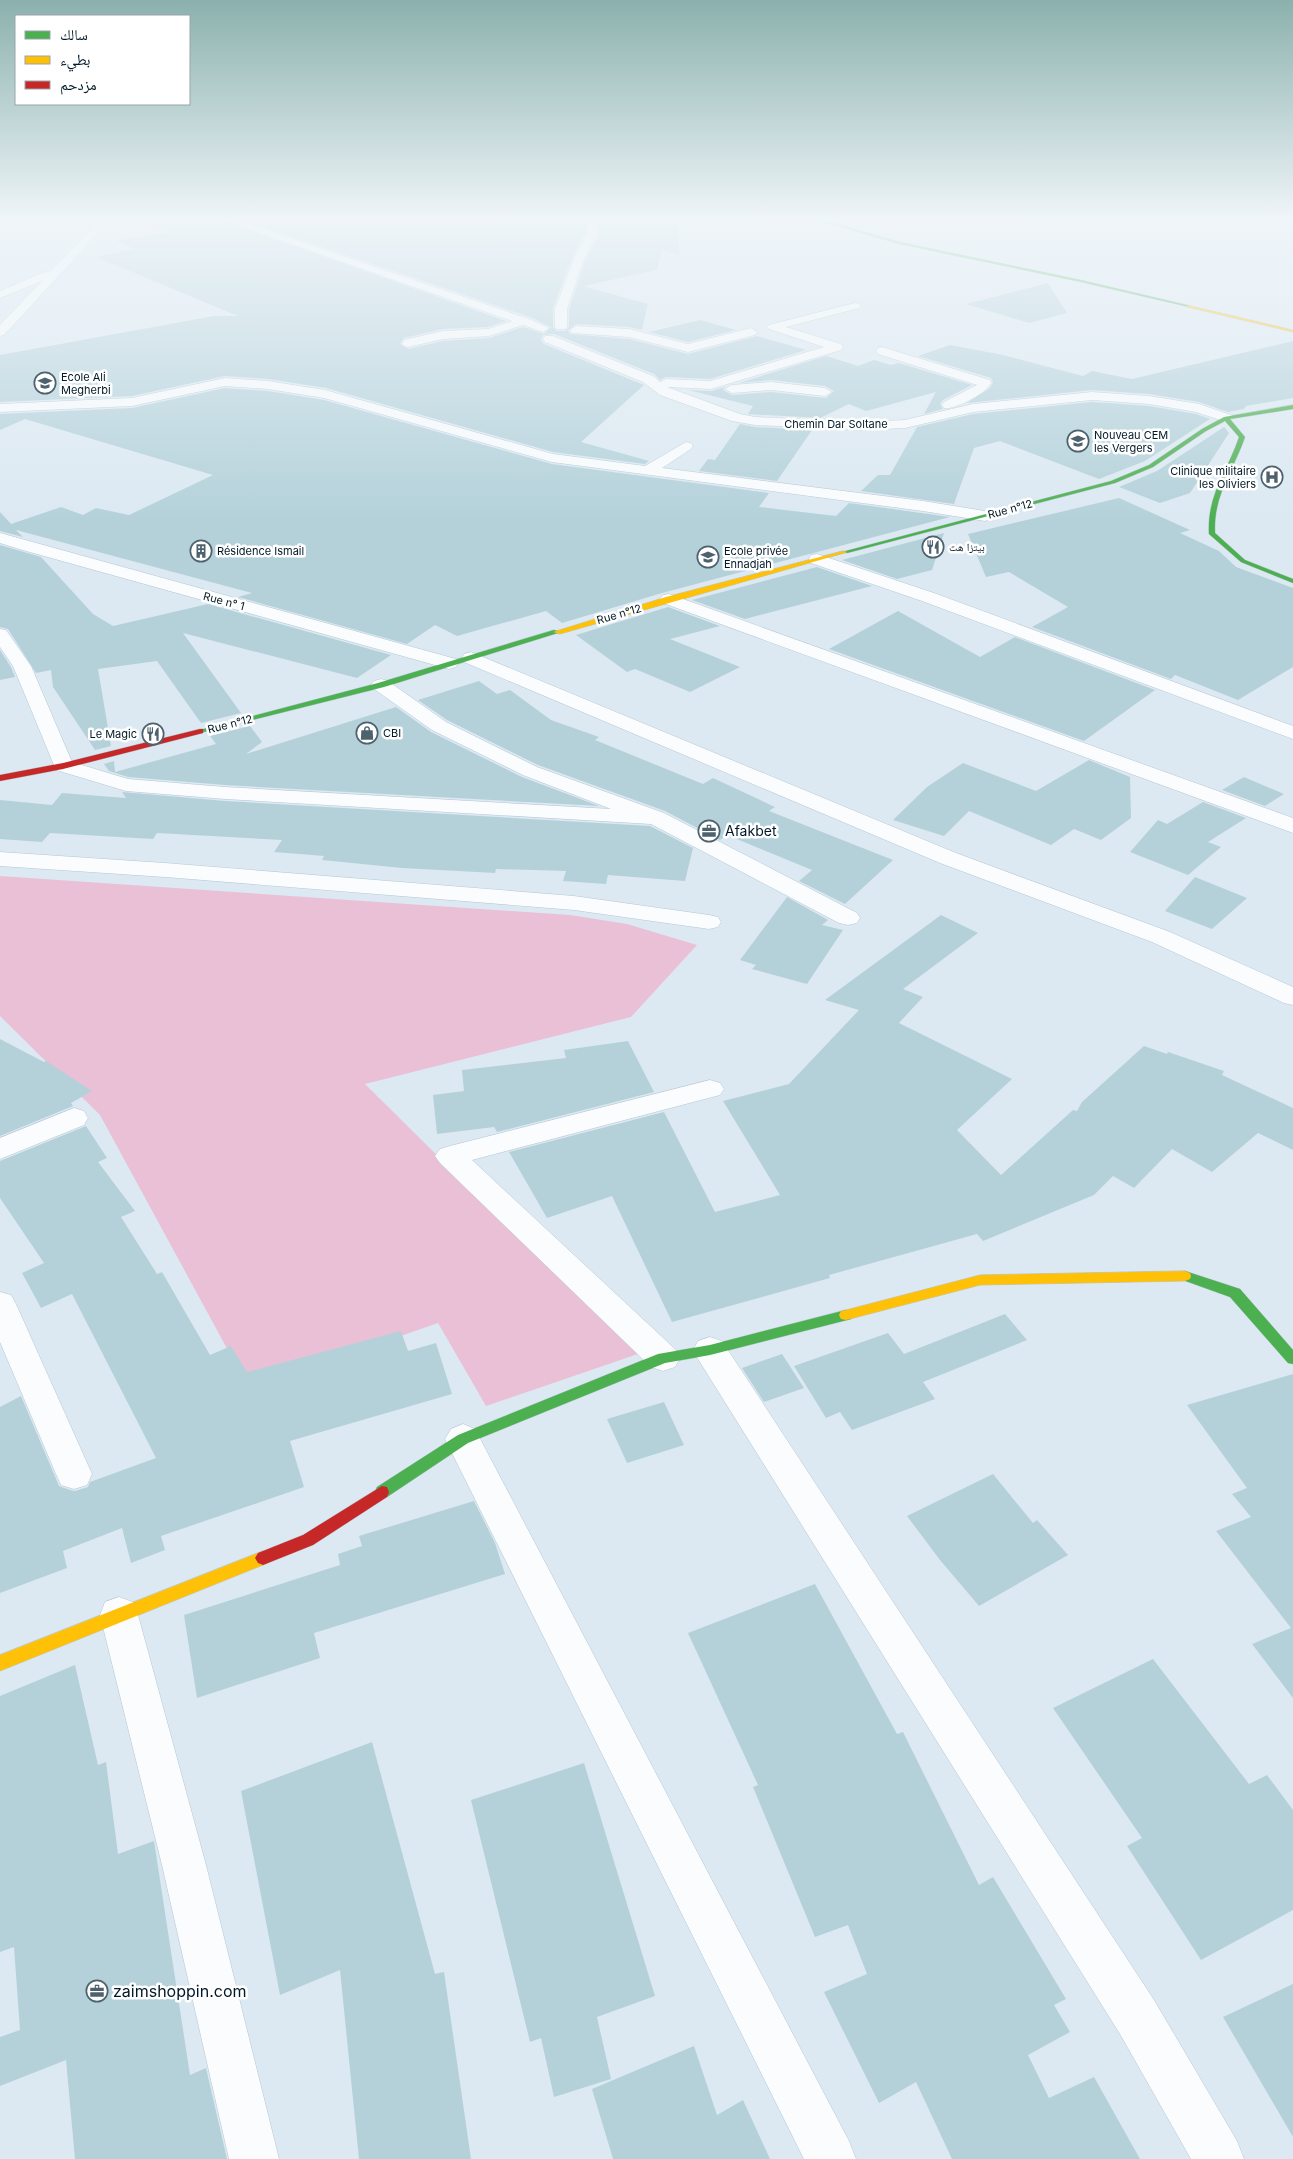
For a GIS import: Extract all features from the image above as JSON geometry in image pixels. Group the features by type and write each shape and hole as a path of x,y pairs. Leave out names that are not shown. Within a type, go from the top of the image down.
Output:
{"main road":[{"path":"1242,319 1293,331"},
{"name":"Rue n°12","path":"0,778 63,766 380,685 669,599 1113,482 1151,466 1204,430 1226,418 1293,407"},
{"path":"1226,418 1242,437 1239,452 1221,484 1210,512 1212,534 1243,561 1293,581"},
{"path":"0,1663 308,1540 463,1439 663,1358 710,1350 980,1280 1182,1275 1235,1293 1293,1359"}],"street":[{"path":"0,332 12,319"},
{"name":"Chemin Dar Soltane","path":"518,319 650,380 665,392 737,418 774,424 905,424 973,408 1092,396 1149,400 1199,408 1226,418"},
{"path":"561,319 561,327"},
{"path":"650,380 683,385 711,385 837,347 773,327 805,319"},
{"path":"408,342 443,335 483,333 525,321"},
{"path":"546,333 561,327 576,330 629,332 688,348 751,332"},
{"path":"546,333 574,336 578,332 576,330"},
{"path":"882,351 985,383 982,387 946,407 944,410 946,414"},
{"path":"0,408 132,402 225,382 268,385 325,394 552,458 923,506 985,516"},
{"path":"665,392 772,386 825,392"},
{"path":"647,471 686,446"},
{"name":"Rue n° 1","path":"0,538 449,663"},
{"path":"818,559 1293,733"},
{"path":"669,599 1293,826"},
{"path":"0,634 22,666 63,766 126,785 225,793 656,818"},
{"path":"471,658 948,858 1161,937 1293,997"},
{"path":"380,685 439,726 530,771 656,818 848,918"},
{"path":"0,859 165,870 574,903 709,922"},
{"path":"663,1358 450,1156 710,1089"},
{"path":"0,1149 74,1118"},
{"path":"0,1304 74,1474"},
{"path":"710,1350 1137,2017 1219,2159"},
{"path":"463,1439 831,2159"},
{"path":"119,1615 186,1874 254,2159"}],"shaded area":[{"path":"0,876 570,915 627,924 697,945 631,1017 365,1084 638,1354 486,1406 438,1323 249,1389 100,1115 0,1016"}],"building":[{"path":"199,319 500,319 506,321 488,327 443,329 404,338 400,344 408,349 443,341 489,338 523,327 544,334 551,327 534,319 553,319 553,327 557,331 565,331 569,327 569,319 645,319 642,330 629,327 576,324 568,330 570,334 629,339 688,354 757,336 806,350 710,379 666,377 660,380 654,374 554,334 543,335 541,340 544,344 644,385 581,442 649,461 645,464 553,452 326,388 268,379 225,376 132,396 0,402 0,355"},
{"path":"1015,319 1045,319 1029,323"},
{"path":"700,320 736,330 688,342 649,332"},
{"path":"1293,341 1293,398 1246,406 1244,409 1228,412 1199,402 1149,394 1092,390 967,403 990,388 993,382 991,378 918,356 950,345 1003,355 1083,376 1092,371 1132,379"},
{"path":"826,356 858,366 874,360 891,365 899,363 972,385 943,400 940,404 943,409 924,414 936,392 866,411 849,404 820,418 748,414 753,406 688,390 711,391 725,387 723,390 732,395 771,392 826,398 834,391 825,386 771,380 739,383"},
{"path":"225,388 268,391 324,400 552,464 769,493 759,507 836,516 849,503 950,517 662,593 562,623 546,611 457,636 435,625 407,644 238,597 252,593 16,530 23,537 0,531 0,512 11,524 61,507 83,515 96,508 129,515 213,475 25,419 0,430 0,414 132,408"},
{"path":"1092,402 1149,406 1196,414 1210,419 1145,461 1099,479 1000,441 974,448 954,504 861,491 878,475 890,475 917,427 973,414"},
{"path":"740,424 755,427 812,430 777,481 699,471 708,459 715,460"},
{"path":"1224,427 1229,433 1190,493 1160,503 1119,487 1157,471"},
{"path":"1119,498 1190,530 1180,533 1219,551 1236,567 1293,588 1293,667 1238,700 1175,675 1171,679 1032,627 1068,607 1009,572 986,577 968,534"},
{"path":"944,533 932,570 897,579 842,560"},
{"path":"0,545 41,557 93,614 113,626 208,604 391,655 357,678 183,633 241,713 201,723 157,661 98,669 111,746 95,750 53,687 51,670 36,673 8,629 0,627"},
{"path":"817,567 872,586 745,619 692,600"},
{"path":"668,607 720,626 670,639 740,667 690,692 635,669 627,672 576,635"},
{"path":"898,611 980,657 1015,637 1155,690 1084,741 829,649"},
{"path":"0,650 11,667 15,677 0,680"},
{"path":"479,681 497,694 510,690 551,720 599,737 595,740 703,784 713,778 775,807 769,811 893,860 845,904 799,881 812,870 727,835 720,840 665,811 538,765 447,720 418,700"},
{"path":"396,707 431,732 522,777 599,806 225,785 128,777 109,771 104,764 114,761 115,772 216,744 210,736 250,726 262,742 246,754"},
{"path":"1089,760 1130,777 1131,818 1101,840 1074,829 1051,845 969,811 944,836 893,820 927,787 963,763 1036,791"},
{"path":"1244,777 1284,794 1265,806 1222,790"},
{"path":"122,792 225,801 650,826 693,848 685,881 608,875 606,884 563,881 566,871 496,869 495,873 402,868 322,860 324,856 274,852 282,840 157,833 153,839 50,833 42,842 0,839 0,800 52,805 62,793 126,798"},
{"path":"1203,802 1246,818 1208,842 1221,847 1188,875 1130,852 1158,820 1167,824"},
{"path":"1195,877 1247,898 1212,929 1165,911"},
{"path":"787,897 828,920 822,925 843,930 807,984 752,969 756,965 740,960"},
{"path":"941,915 978,933 903,989 923,997 899,1023 1012,1079 957,1130 1001,1175 1073,1110 1077,1111 1082,1102 1144,1046 1224,1071 1222,1075 1293,1108 1293,1150 1258,1133 1212,1172 1172,1149 1134,1188 1113,1176 1094,1195 983,1241 977,1234 829,1275 830,1278 672,1322 612,1196 547,1218 509,1152 664,1112 715,1212 780,1195 723,1101 789,1084 859,1010 825,1000"},
{"path":"0,1039 44,1062 46,1061 92,1091 71,1103 73,1106 0,1136"},
{"path":"628,1041 654,1092 497,1132 494,1127 437,1134 433,1095 464,1091 462,1070 566,1058 564,1050"},
{"path":"86,1126 107,1158 98,1162 135,1211 121,1217 157,1274 162,1272 210,1355 231,1346 247,1372 401,1331 408,1351 436,1343 452,1394 290,1441 304,1487 161,1536 165,1550 131,1563 122,1528 63,1551 67,1568 0,1593 0,1407 21,1396 59,1486 70,1490 75,1491 88,1487 90,1482 156,1458 72,1294 41,1308 22,1273 44,1263 0,1198 0,1161"},
{"path":"1005,1314 1027,1340 923,1382 935,1399 852,1430 840,1412 826,1418 794,1366 888,1333 904,1354"},
{"path":"782,1354 804,1388 764,1402 742,1368"},
{"path":"1293,1374 1293,1698 1252,1644 1291,1628 1216,1531 1251,1517 1232,1494 1247,1488 1187,1405"},
{"path":"664,1402 684,1445 627,1463 607,1419"},
{"path":"993,1474 1033,1523 1037,1520 1068,1555 979,1606 940,1560 907,1516"},
{"path":"474,1501 495,1543 505,1574 314,1633 320,1658 197,1698 184,1615 340,1565 338,1554 362,1546 359,1536"},
{"path":"815,1584 897,1734 903,1732 979,1885 993,1877 1066,1999 1054,2005 1070,2032 1028,2055 1049,2098 1094,2077 1140,2159 952,2159 916,2082 879,2103 824,1992 867,1974 848,1925 815,1937 753,1787 758,1785 688,1633"},
{"path":"1153,1659 1249,1784 1267,1775 1293,1810 1293,1910 1201,1960 1127,1846 1142,1838 1053,1708"},
{"name":"zaimshoppin.com","path":"75,1665 98,1765 106,1762 118,1854 154,1841 190,2075 206,2068 227,2159 75,2159 66,2060 0,2086 0,2037 20,2030 14,1947 0,1952 0,1696"},
{"path":"372,1742 435,1974 444,1972 471,2159 359,2159 340,1970 280,1995 241,1791"},
{"path":"584,1763 655,1996 597,2017 611,2079 554,2097 541,2038 530,2042 471,1800"},
{"path":"1293,1984 1293,2137 1223,2017"},
{"path":"694,2046 717,2115 743,2100 770,2159 613,2159 592,2089"}],"traffic: fast":[{"path":"845,552 1113,482 1151,466 1204,430 1226,418 1293,407"},
{"path":"1226,418 1242,437 1238,450 1216,495 1211,520 1212,534 1243,561 1293,581"},
{"path":"200,731 381,685 557,632"},
{"path":"1185,1276 1235,1293 1293,1359"},
{"path":"382,1492 463,1439 663,1358 710,1350 846,1315"}],"traffic: slow":[{"path":"1242,319 1293,331"},
{"path":"557,632 669,599 845,552"},
{"path":"846,1315 980,1280 1185,1276"},
{"path":"0,1663 263,1558"}],"traffic: jam":[{"path":"0,778 63,766 200,731"},
{"path":"263,1558 308,1540 382,1492"}],"place":[{"name":"Ecole Ali Megherbi","path":"45,383"},
{"name":"Nouveau CEM les Vergers","path":"1078,441"},
{"name":"Clinique militaire les Oliviers","path":"1272,477"},
{"name":"بيتزا هت","path":"933,547"},
{"name":"Résidence Ismail","path":"201,551"},
{"name":"Ecole privée Ennadjah","path":"708,557"},
{"name":"CBI","path":"367,733"},
{"name":"Le Magic","path":"153,734"},
{"name":"Afakbet","path":"709,831"},
{"name":"zaimshoppin.com","path":"97,1991"}]}
